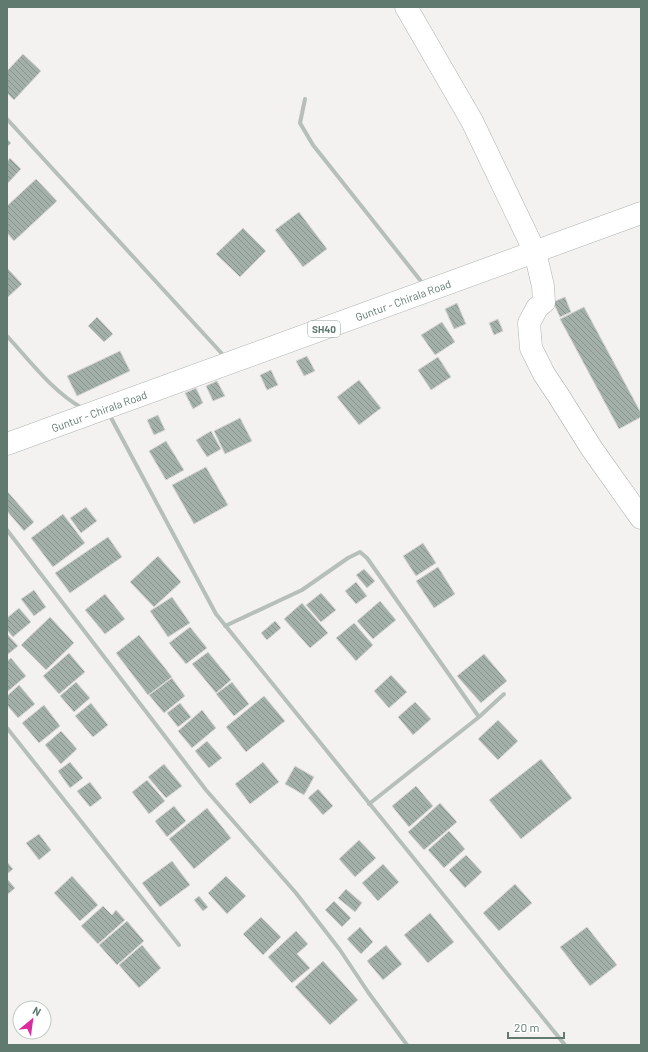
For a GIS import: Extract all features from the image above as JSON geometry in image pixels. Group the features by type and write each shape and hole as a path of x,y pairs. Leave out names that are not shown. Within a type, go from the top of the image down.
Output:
{"main road":[{"path":"406,7 472,121 535,252 543,286 544,302 537,308 529,322 531,348 544,374 592,449 641,518"},
{"name":"Guntur - Chirala Road","path":"7,444 641,213"}],"street":[{"path":"305,99 300,123 313,145 428,291"},
{"path":"7,119 230,363"},
{"path":"7,336 50,383 71,401 98,411 216,614 565,1045"},
{"path":"7,530 206,790 296,893 340,950 368,992 407,1045"},
{"path":"225,626 302,590 348,558 360,552 367,558 478,717"},
{"path":"369,804 478,717 504,694"},
{"path":"7,728 179,945"}],"building":[{"path":"23,54 41,71 14,100 7,93 7,71"},
{"path":"7,139 11,143 7,147"},
{"path":"10,158 21,169 7,184 7,162"},
{"path":"36,179 57,201 14,241 7,233 7,206"},
{"path":"299,212 327,249 303,267 275,230"},
{"path":"243,228 266,251 240,277 216,254"},
{"path":"7,268 22,284 7,298"},
{"path":"565,297 571,312 560,317 553,302"},
{"path":"457,303 466,324 454,329 445,309"},
{"path":"584,307 641,413 641,417 619,429 560,319"},
{"path":"97,317 113,334 104,342 88,326"},
{"path":"498,319 503,331 494,335 489,323"},
{"path":"442,322 455,342 435,355 421,335"},
{"path":"120,351 130,371 77,396 67,376"},
{"path":"307,356 315,371 304,376 296,361"},
{"path":"438,357 451,377 431,390 418,370"},
{"path":"271,370 278,385 267,390 260,375"},
{"path":"359,380 381,408 359,425 337,397"},
{"path":"217,381 225,396 213,401 206,386"},
{"path":"196,388 203,403 193,409 185,393"},
{"path":"158,415 165,430 154,435 147,420"},
{"path":"240,418 252,441 225,454 214,431"},
{"path":"211,431 221,449 207,457 196,440"},
{"path":"166,441 184,470 166,480 149,451"},
{"path":"206,467 228,505 194,524 172,485"},
{"path":"7,491 34,522 24,531 7,511"},
{"path":"86,507 97,521 81,533 70,518"},
{"path":"63,514 85,543 53,567 31,538"},
{"path":"108,537 122,557 70,593 55,573"},
{"path":"423,543 436,563 416,576 403,556"},
{"path":"158,556 181,582 154,607 130,582"},
{"path":"438,567 455,594 434,608 416,581"},
{"path":"364,569 375,581 367,588 356,575"},
{"path":"356,582 367,596 356,604 345,591"},
{"path":"34,590 46,607 34,616 21,599"},
{"path":"321,593 336,610 321,622 306,605"},
{"path":"105,594 125,619 105,634 85,610"},
{"path":"172,597 190,623 168,637 150,611"},
{"path":"380,601 396,620 373,639 357,621"},
{"path":"302,603 328,633 310,648 284,619"},
{"path":"19,608 31,622 13,637 7,630 7,618"},
{"path":"50,617 74,643 46,670 21,645"},
{"path":"275,621 281,628 267,640 261,633"},
{"path":"354,623 373,645 356,661 336,638"},
{"path":"190,627 207,648 186,664 169,643"},
{"path":"7,634 18,646 7,655"},
{"path":"139,635 172,677 148,695 116,653"},
{"path":"208,652 231,680 216,693 192,664"},
{"path":"69,653 85,672 59,694 43,676"},
{"path":"484,654 507,681 481,703 457,676"},
{"path":"11,658 26,676 7,692 7,661"},
{"path":"391,675 407,692 389,708 374,691"},
{"path":"172,678 185,696 164,713 149,695"},
{"path":"76,682 90,698 74,712 60,696"},
{"path":"232,682 249,704 234,716 216,694"},
{"path":"19,685 35,704 18,718 7,705 7,696"},
{"path":"264,696 285,721 246,752 226,727"},
{"path":"415,702 431,719 413,735 398,717"},
{"path":"91,703 108,725 93,737 75,716"},
{"path":"180,703 191,717 178,727 167,713"},
{"path":"44,705 60,726 39,743 22,723"},
{"path":"202,710 216,728 192,748 178,731"},
{"path":"498,720 518,741 498,760 478,739"},
{"path":"61,731 77,749 61,764 45,745"},
{"path":"207,741 222,758 209,768 195,751"},
{"path":"541,759 572,798 521,839 489,800"},
{"path":"70,762 83,778 70,788 58,771"},
{"path":"263,762 279,782 250,804 235,784"},
{"path":"164,764 182,786 166,798 148,777"},
{"path":"295,766 314,777 304,795 285,784"},
{"path":"147,780 165,801 149,814 132,792"},
{"path":"90,782 102,798 90,807 77,791"},
{"path":"416,786 433,806 409,827 392,806"},
{"path":"318,789 333,806 323,815 308,798"},
{"path":"440,803 457,822 424,850 408,832"},
{"path":"174,806 186,821 167,837 155,821"},
{"path":"207,808 231,838 194,869 169,839"},
{"path":"449,831 465,849 444,868 428,850"},
{"path":"39,834 51,850 39,860 26,843"},
{"path":"359,840 376,858 355,877 339,859"},
{"path":"466,855 482,872 465,888 449,870"},
{"path":"172,861 190,885 160,907 142,883"},
{"path":"7,862 13,869 7,874"},
{"path":"383,864 399,882 378,901 362,883"},
{"path":"72,876 98,905 80,921 54,893"},
{"path":"226,876 246,896 227,914 208,893"},
{"path":"7,879 15,888 7,895"},
{"path":"515,884 532,903 499,931 483,913"},
{"path":"346,889 362,903 355,912 338,898"},
{"path":"199,896 208,907 203,911 194,900"},
{"path":"334,901 351,918 342,927 325,910"},
{"path":"103,906 112,915 116,910 125,920 98,944 81,926"},
{"path":"430,913 454,942 428,963 404,935"},
{"path":"261,917 281,937 263,955 243,934"},
{"path":"127,921 144,941 117,965 99,945"},
{"path":"360,927 373,942 361,954 347,939"},
{"path":"587,927 617,965 590,986 560,947"},
{"path":"296,931 308,944 297,954 310,968 292,983 268,957"},
{"path":"142,945 161,968 139,988 119,965"},
{"path":"386,945 402,964 383,980 367,961"},
{"path":"323,961 358,1000 330,1025 295,987"}]}
